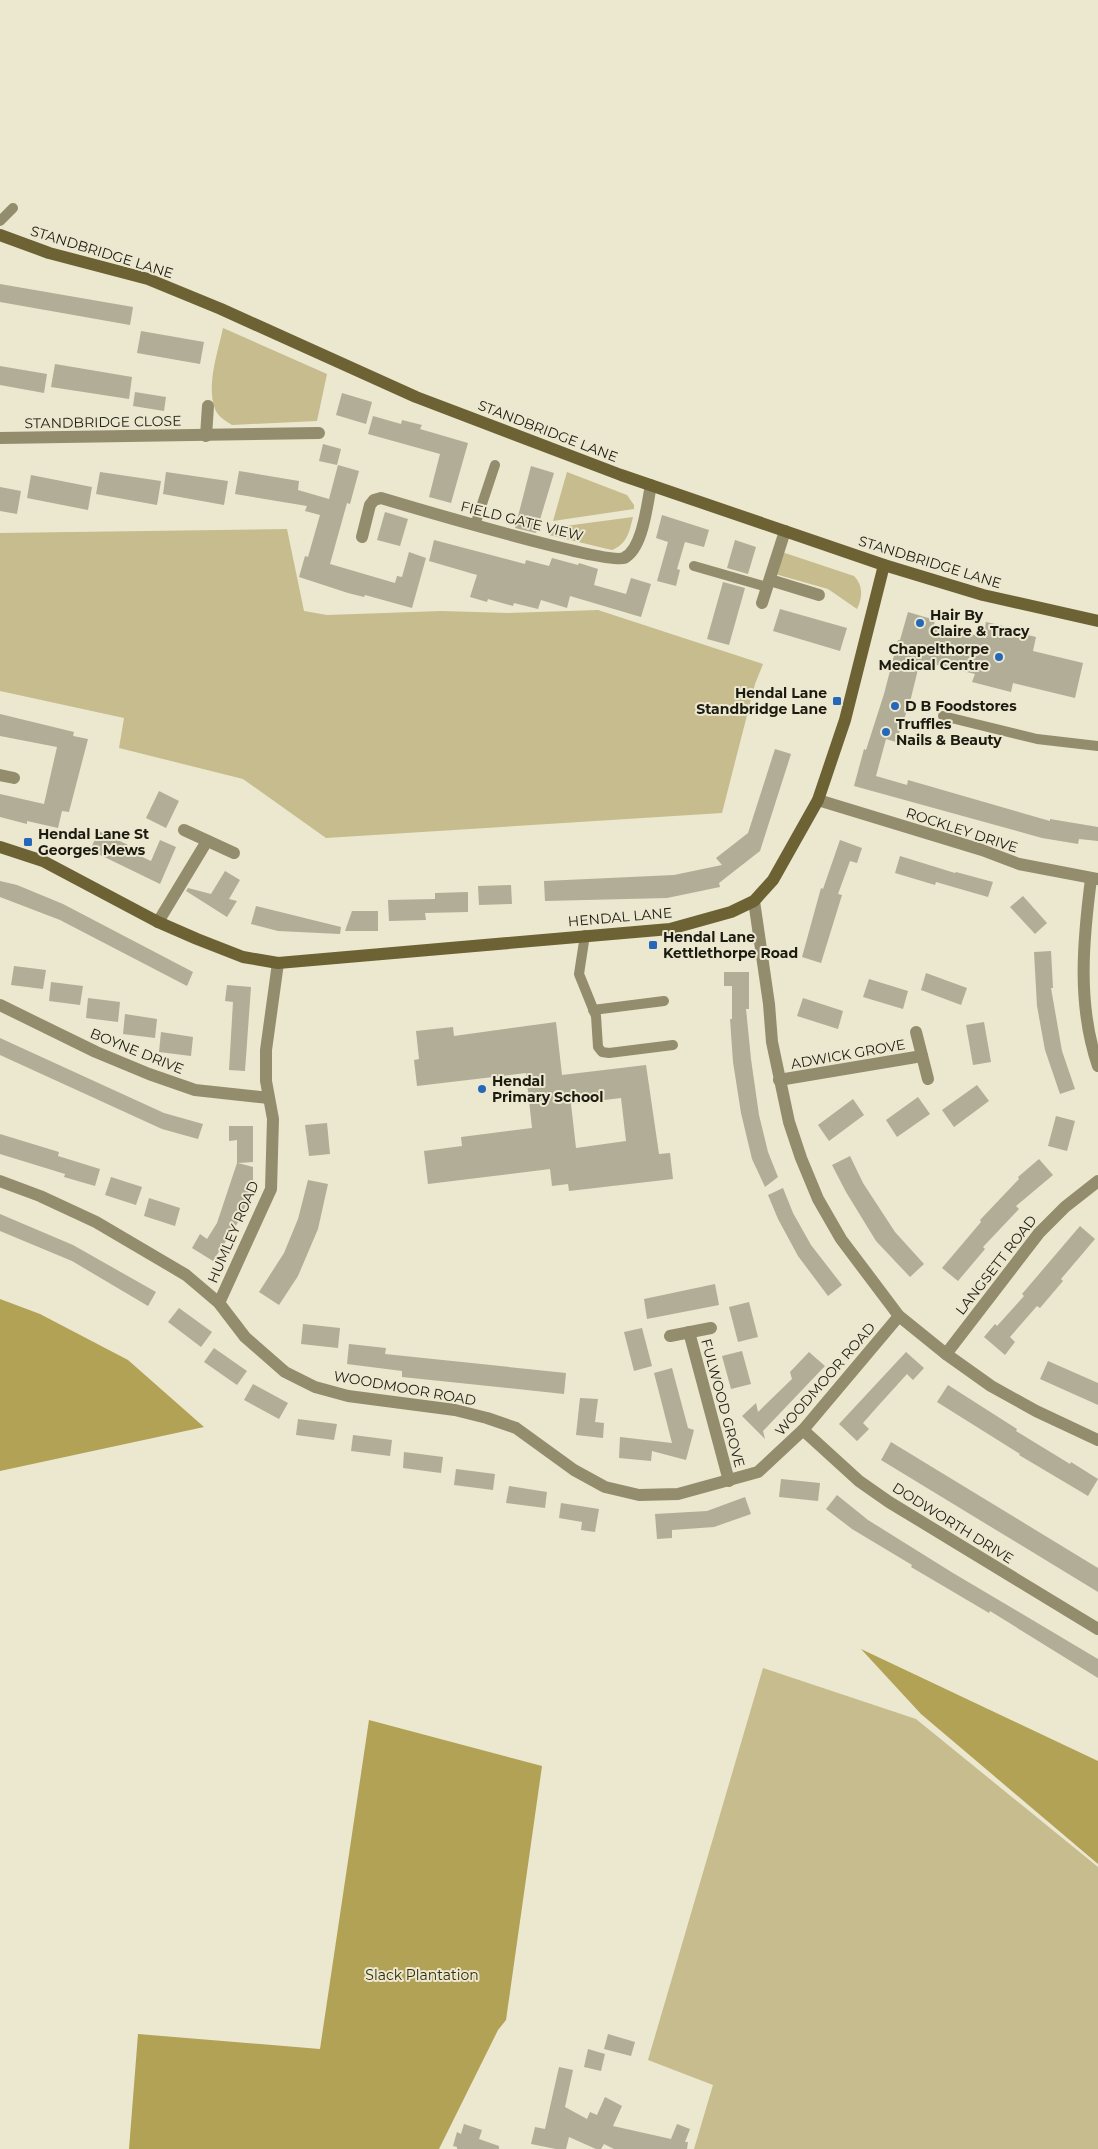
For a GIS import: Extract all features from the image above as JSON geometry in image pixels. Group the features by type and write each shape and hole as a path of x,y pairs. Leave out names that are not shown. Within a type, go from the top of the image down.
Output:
{"street":[{"name":"STANDBRIDGE LANE","path":"0,235 49,254 148,279 221,308 416,398 651,485 884,565 983,595 1098,621"},
{"path":"206,436 208,406"},
{"name":"STANDBRIDGE CLOSE","path":"0,438 319,433"},
{"name":"FIELD GATE VIEW","path":"362,537 370,505 374,500 381,498 476,525 611,559 622,558 632,552 638,542 651,485"},
{"path":"762,603 785,531"},
{"name":"HENDAL LANE","path":"0,847 44,861 158,922 243,958 278,963 670,929 731,912 754,901 773,880 818,800 845,720 884,565"},
{"path":"768,583 819,596"},
{"path":"0,775 14,778"},
{"name":"ROCKLEY DRIVE","path":"818,800 982,850 1019,864 1095,879"},
{"path":"184,830 234,853"},
{"path":"158,922 207,841"},
{"path":"1095,879 1083,935 1082,964 1086,1006 1098,1066"},
{"path":"754,901 779,1080 798,1149 818,1199 841,1239 899,1316 946,1354 991,1386 1036,1411 1098,1440"},
{"name":"HUMLEY ROAD","path":"219,1303 271,1189 273,1119 266,1081 266,1050 278,963"},
{"name":"BOYNE DRIVE","path":"0,1005 96,1052 149,1074 195,1090 269,1098"},
{"name":"ADWICK GROVE","path":"916,1032 928,1079"},
{"name":"ADWICK GROVE","path":"779,1080 922,1056"},
{"name":"WOODMOOR ROAD","path":"0,1181 40,1196 96,1222 186,1275 219,1303 245,1337 285,1372 316,1387 348,1396 454,1410 494,1420 516,1428 574,1470 605,1487 639,1495 678,1494 758,1472 802,1430 899,1316"},
{"name":"LANGSETT ROAD","path":"946,1354 1039,1232 1065,1207 1097,1183"},
{"name":"FULWOOD GROVE","path":"670,1336 710,1328"},
{"name":"FULWOOD GROVE","path":"689,1332 729,1481"},
{"name":"DODWORTH DRIVE","path":"802,1430 860,1481 889,1502 1098,1629"}],"lane":[{"path":"0,222 13,208"},
{"path":"476,525 495,465"},
{"path":"694,566 768,583"},
{"path":"943,716 1037,739 1098,746"},
{"path":"585,935 579,974 596,1016 598,1047 602,1052 609,1053 673,1045"},
{"path":"593,1010 664,1001"}],"shaded area":[{"path":"223,328 327,374 317,421 232,425 220,417 216,412 213,400 212,379"},
{"path":"567,472 627,495 634,505 634,509 553,521"},
{"path":"633,517 625,540 612,550 549,535 550,528"},
{"path":"287,529 304,611 327,615 442,611 508,613 598,610 763,664 755,684 722,813 326,838 243,779 119,748 124,718 0,691 0,533"},
{"path":"782,552 854,576 859,583 861,591 857,609 828,589 775,574"},
{"path":"763,1668 916,1719 1098,1867 1098,2149 694,2149 713,2085 648,2060"}],"green space":[{"path":"0,1299 40,1314 128,1360 204,1427 0,1471"},
{"path":"861,1649 1098,1761 1098,1864 921,1714"},
{"name":"Slack Plantation","path":"369,1720 542,1766 506,2020 498,2030 439,2149 129,2149 138,2034 320,2049"}],"building":[{"path":"0,284 133,307 130,325 0,302"},
{"path":"141,331 204,342 200,364 137,353"},
{"path":"55,364 132,377 129,399 51,387"},
{"path":"0,366 47,374 44,393 0,385"},
{"path":"135,392 166,397 164,411 133,406"},
{"path":"342,393 372,402 366,424 336,415"},
{"path":"373,416 401,424 402,420 422,425 420,429 468,443 451,503 429,497 440,454 368,434"},
{"path":"323,444 341,449 337,465 319,461"},
{"path":"338,465 359,471 350,504 347,503 330,564 395,583 397,576 402,577 409,552 426,558 412,608 365,595 364,597 348,593 299,577 305,556 308,557 320,515 305,511 307,506 235,494 239,471 299,481 298,490 329,499"},
{"path":"531,466 554,473 536,533 515,528"},
{"path":"100,472 161,481 157,505 96,494"},
{"path":"166,472 228,481 224,505 163,494"},
{"path":"31,475 92,487 88,510 27,498"},
{"path":"0,487 21,491 17,514 0,511"},
{"path":"385,512 408,519 400,546 377,540"},
{"path":"662,515 709,530 704,547 685,542 677,569 680,570 676,586 657,581 668,542 656,538"},
{"path":"434,540 525,564 526,560 549,566 552,558 578,565 579,563 598,569 594,585 626,594 631,578 651,584 641,617 570,596 567,608 541,600 538,609 514,603 513,606 488,599 487,602 470,597 477,575 429,561"},
{"path":"735,540 756,547 748,574 727,568"},
{"path":"723,582 745,588 729,645 707,639"},
{"path":"780,609 847,628 840,651 773,631"},
{"path":"908,612 935,620 934,625 983,637 986,622 1024,631 1024,634 1036,637 1033,651 1083,663 1075,698 1013,683 1011,692 972,682 975,674 920,661 910,702 896,742 886,739 876,776 907,785 908,780 1050,821 1050,819 1098,827 1098,841 1079,839 1078,844 1042,838 854,786"},
{"path":"0,714 74,732 73,736 88,739 69,812 62,811 58,828 27,821 27,824 0,817 0,794 44,804 57,747 0,736"},
{"path":"775,749 791,754 760,851 719,883 720,887 667,898 545,901 544,881 674,875 722,865 716,858 748,833"},
{"path":"159,791 179,801 166,828 146,818"},
{"path":"99,831 128,845 125,849 151,861 160,840 176,847 160,884 90,850"},
{"path":"840,840 862,848 857,863 850,861 838,894 842,895 821,963 802,957 821,888 823,889"},
{"path":"900,856 955,873 993,882 988,897 936,882 935,885 895,873"},
{"path":"225,871 240,880 229,899 237,901 227,917 186,891 188,888 211,894"},
{"path":"0,881 17,885 63,904 193,972 187,986 60,920 0,897"},
{"path":"511,885 512,904 479,905 478,886"},
{"path":"468,892 468,912 425,913 426,920 389,921 388,900 435,899 435,893"},
{"path":"1023,896 1047,923 1035,934 1010,907"},
{"path":"256,906 341,927 340,934 278,931 251,924"},
{"path":"352,911 378,911 378,931 345,931"},
{"path":"1051,951 1053,988 1051,988 1062,1051 1075,1089 1060,1094 1045,1050 1037,1006 1034,952"},
{"path":"14,966 46,970 43,989 11,985"},
{"path":"724,972 749,972 749,1009 746,1009 751,1059 759,1115 768,1152 778,1177 765,1187 752,1159 741,1113 733,1062 730,1019 732,1019 732,986 724,986"},
{"path":"926,973 967,988 961,1005 921,990"},
{"path":"869,979 908,991 903,1009 863,997"},
{"path":"51,982 83,986 80,1005 49,1001"},
{"path":"227,985 251,987 245,1071 229,1070 233,1002 225,1001"},
{"path":"88,998 120,1002 118,1022 86,1018"},
{"path":"803,998 843,1011 838,1029 797,1016"},
{"path":"125,1014 157,1019 155,1038 123,1034"},
{"path":"556,1022 562,1075 646,1065 659,1154 670,1153 673,1179 569,1191 568,1184 552,1186 550,1169 428,1184 424,1151 462,1146 461,1137 532,1128 526,1073 417,1086 414,1060 419,1059 416,1031 453,1027 454,1036","holes":["621,1098 626,1141 576,1148 571,1104"]},
{"path":"984,1022 991,1062 973,1065 966,1025"},
{"path":"161,1032 193,1037 191,1056 159,1052"},
{"path":"0,1038 164,1113 203,1124 198,1139 162,1129 0,1055"},
{"path":"977,1085 989,1101 954,1127 942,1110"},
{"path":"918,1097 930,1114 897,1137 886,1120"},
{"path":"853,1099 864,1115 829,1141 818,1125"},
{"path":"1056,1116 1075,1121 1067,1151 1048,1146"},
{"path":"327,1123 330,1154 309,1156 305,1125"},
{"path":"229,1126 253,1126 253,1162 238,1163 253,1167 253,1181 242,1216 213,1261 192,1248 200,1234 207,1239 217,1223 237,1163 237,1140 229,1141"},
{"path":"0,1134 59,1152 58,1156 100,1169 95,1186 64,1177 65,1174 0,1154"},
{"path":"850,1156 863,1183 895,1232 924,1264 910,1277 876,1241 832,1165"},
{"path":"1039,1159 1053,1175 1016,1206 1019,1209 983,1247 985,1249 958,1281 942,1268 981,1222 980,1220 1019,1179 1018,1177"},
{"path":"111,1177 142,1187 136,1205 105,1195"},
{"path":"308,1180 328,1184 318,1229 298,1276 279,1305 259,1292 284,1253 298,1219"},
{"path":"783,1188 793,1213 811,1245 842,1285 828,1296 798,1256 778,1219 768,1195"},
{"path":"149,1198 180,1208 175,1226 144,1216"},
{"path":"0,1214 73,1245 156,1292 148,1306 72,1261 0,1231"},
{"path":"1080,1226 1095,1239 1061,1279 1063,1281 1040,1308 1037,1306 1010,1337 1015,1342 1005,1355 984,1337 995,1324 997,1326 1024,1296 1022,1294"},
{"path":"715,1284 719,1305 647,1319 644,1299"},
{"path":"749,1302 758,1337 738,1342 729,1307"},
{"path":"179,1308 212,1332 201,1347 168,1322"},
{"path":"303,1324 340,1328 338,1348 301,1344"},
{"path":"642,1328 652,1366 634,1371 624,1332"},
{"path":"349,1344 386,1348 385,1354 566,1373 564,1394 402,1377 402,1371 347,1364"},
{"path":"214,1348 247,1371 237,1385 204,1362"},
{"path":"742,1351 751,1384 731,1389 722,1356"},
{"path":"809,1352 825,1366 763,1431 765,1439 742,1416 756,1403 758,1412 792,1379 790,1372"},
{"path":"906,1352 924,1368 913,1380 907,1374 863,1423 869,1429 857,1441 839,1424"},
{"path":"1048,1361 1098,1383 1098,1405 1040,1379"},
{"path":"672,1368 688,1428 694,1430 686,1460 652,1451 651,1461 619,1458 620,1437 672,1443 654,1373"},
{"path":"253,1384 288,1403 279,1419 244,1400"},
{"path":"948,1385 1017,1429 1016,1431 1098,1479 1088,1496 1019,1455 937,1402"},
{"path":"580,1398 598,1399 595,1422 604,1423 603,1438 576,1435"},
{"path":"298,1419 337,1424 334,1440 296,1435"},
{"path":"353,1435 392,1440 390,1456 351,1451"},
{"path":"891,1442 1098,1568 1098,1592 881,1460"},
{"path":"404,1452 443,1457 441,1473 403,1468"},
{"path":"456,1469 495,1474 493,1490 454,1485"},
{"path":"781,1479 820,1483 818,1501 779,1497"},
{"path":"509,1486 547,1492 545,1508 506,1503"},
{"path":"837,1495 868,1520 1098,1659 1098,1678 990,1611 989,1613 911,1567 912,1565 852,1529 826,1509"},
{"path":"745,1497 751,1514 714,1527 672,1530 672,1538 657,1539 655,1514 707,1511"},
{"path":"561,1503 599,1509 595,1532 581,1530 582,1522 559,1518"},
{"path":"608,2034 635,2042 631,2056 604,2049"},
{"path":"588,2049 605,2054 601,2071 584,2067"},
{"path":"559,2067 573,2070 565,2107 587,2119 590,2112 597,2115 605,2097 622,2106 613,2126 671,2139 677,2124 690,2129 685,2142 688,2142 687,2149 614,2149 604,2144 601,2149 596,2149 569,2137 566,2149 531,2144 535,2127 545,2129"},
{"path":"464,2124 482,2130 479,2139 499,2146 499,2149 457,2149 457,2147 453,2146 457,2132 461,2134"}],"place":[{"name":"Hair By Claire & Tracy","path":"920,623"},
{"name":"Chapelthorpe Medical Centre","path":"999,657"},
{"name":"Hendal Lane Standbridge Lane","path":"837,701"},
{"name":"D B Foodstores","path":"895,706"},
{"name":"Truffles Nails & Beauty","path":"886,732"},
{"name":"Hendal Lane St Georges Mews","path":"28,842"},
{"name":"Hendal Lane Kettlethorpe Road","path":"653,945"},
{"name":"Hendal Primary School","path":"482,1089"}]}
